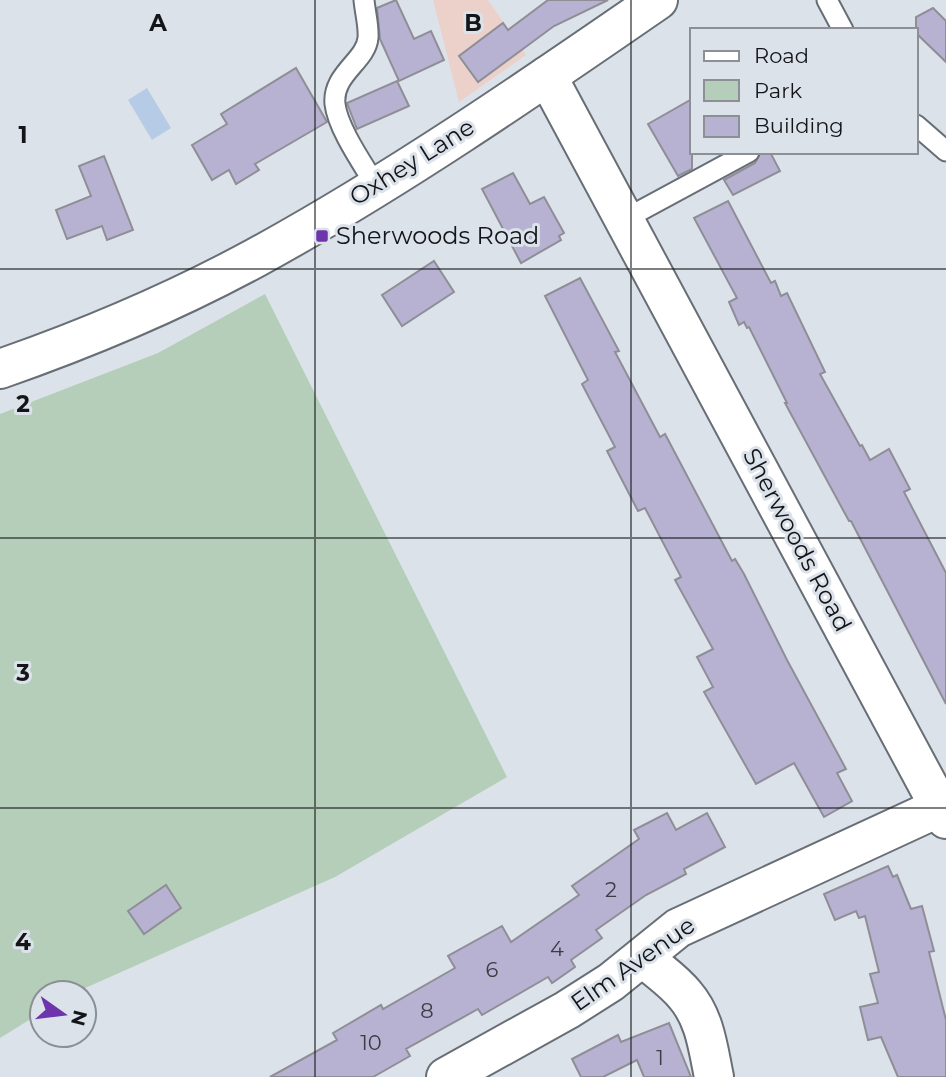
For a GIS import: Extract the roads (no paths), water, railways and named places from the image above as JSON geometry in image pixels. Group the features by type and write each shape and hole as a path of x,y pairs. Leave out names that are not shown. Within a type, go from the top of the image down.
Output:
{"street":[{"name":"Oxhey Lane","path":"0,369 102,331 256,257 376,186 547,76 658,0"},
{"name":"Sherwoods Road","path":"547,76 943,813"},
{"name":"Elm Avenue","path":"446,1077 567,1010 611,982 678,928 943,813"},
{"path":"643,958 684,993 695,1008 704,1029 714,1077"}],"lane":[{"path":"364,0 368,39 337,88 335,103 340,122 376,186"},
{"path":"827,0 842,28"},
{"path":"918,127 946,151"},
{"path":"625,219 745,154"}],"water":[{"path":"147,88 171,128 152,140 128,100"}],"place":[{"name":"Sherwoods Road","path":"322,236"}]}
